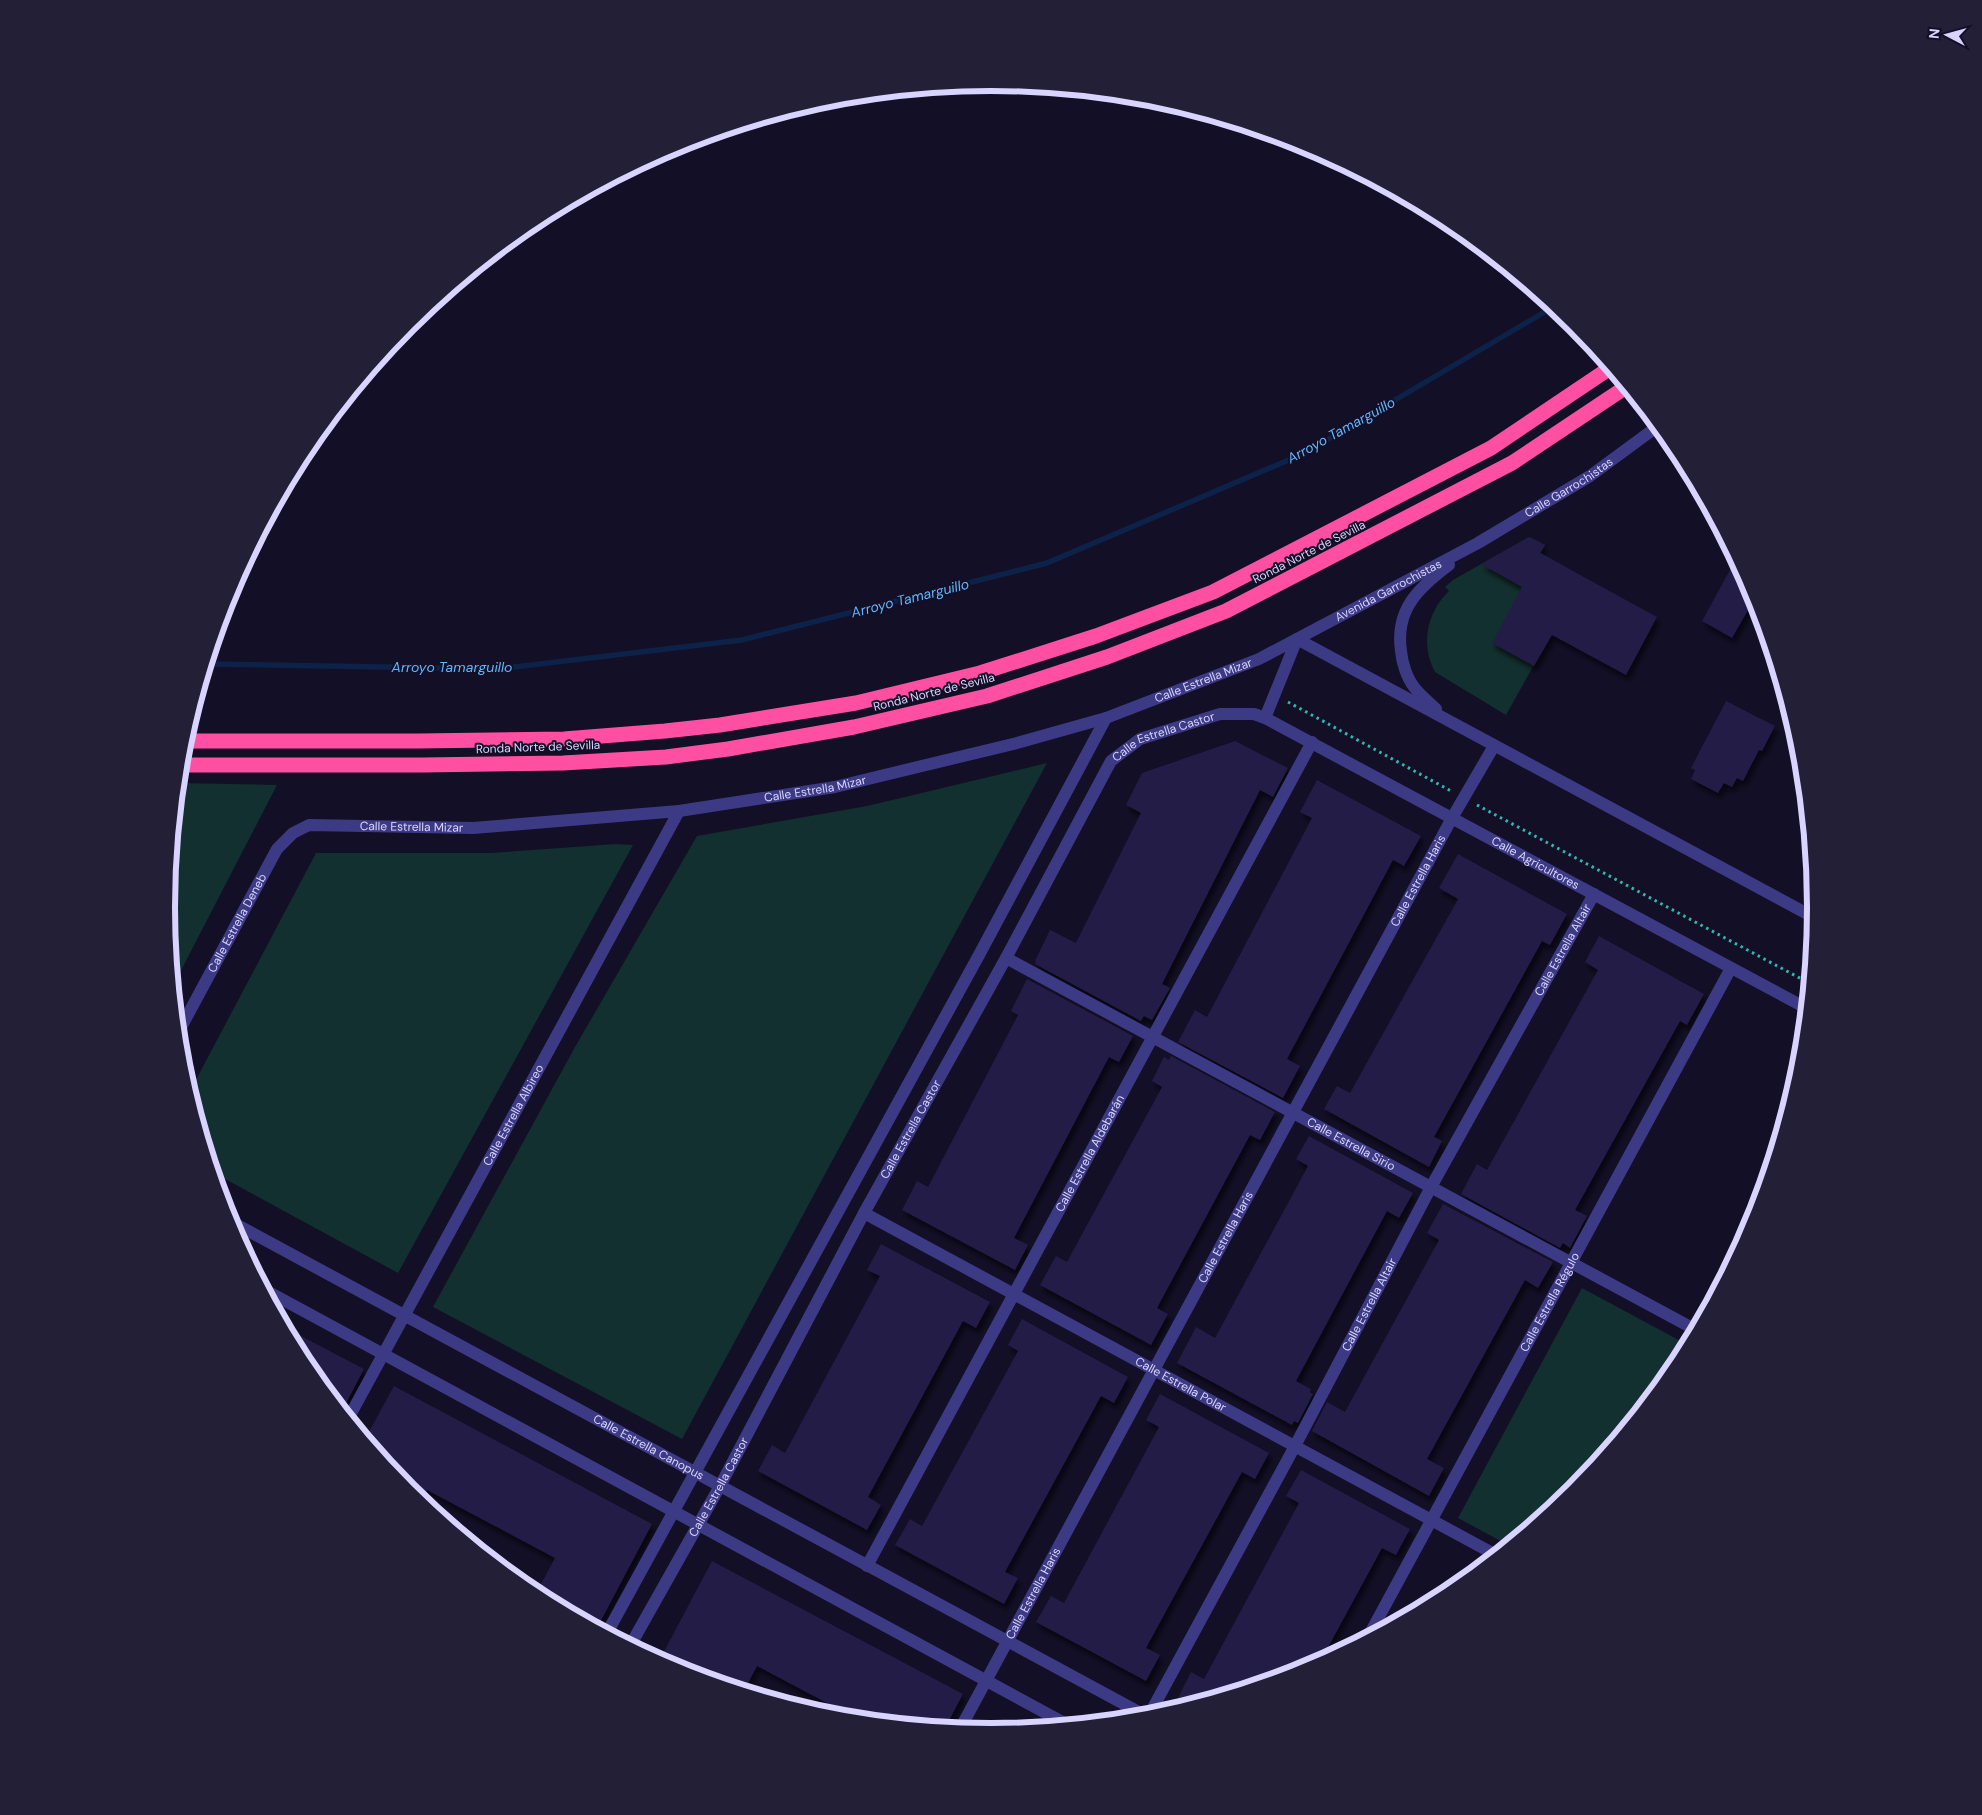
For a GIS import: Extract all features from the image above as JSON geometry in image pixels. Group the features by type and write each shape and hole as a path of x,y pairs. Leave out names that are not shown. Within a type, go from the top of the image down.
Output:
{"highway":[{"name":"Ronda Norte de Sevilla","path":"192,741 564,739 664,731 720,725 856,703 980,673 1096,636 1214,592 1491,448 1606,371"},
{"name":"Ronda Norte de Sevilla","path":"187,765 563,763 666,756 728,749 854,727 986,696 1107,657 1226,611 1512,463 1622,390"}],"street":[{"name":"Calle Garrochistas","path":"1478,543 1590,476 1653,430"},
{"name":"Avenida Garrochistas","path":"1297,639 1478,543"},
{"path":"1445,718 1413,686 1402,661 1400,626 1406,608 1415,594 1440,571 1478,543"},
{"path":"1265,718 1297,639 1807,914"},
{"name":"Calle Estrella Mizar","path":"309,825 473,828 680,811 835,786 1017,743 1106,718 1259,659 1297,639"},
{"name":"Calle Estrella Castor","path":"633,1641 720,1486 864,1213 1006,958 1111,761 1140,739 1220,714 1254,714 1265,718"},
{"name":"Calle Estrella Castor","path":"609,1629 979,955 1106,718"},
{"name":"Calle Agricultores","path":"1265,718 1801,1005"},
{"name":"Calle Estrella Aldebarán","path":"868,1566 1312,742"},
{"name":"Calle Estrella Haris","path":"964,1723 1452,818 1494,746"},
{"name":"Calle Estrella Albireo","path":"351,1414 680,811"},
{"name":"Calle Estrella Deneb","path":"183,1023 277,849 293,833 309,825"},
{"name":"Calle Estrella Altair","path":"1153,1707 1295,1446 1431,1187 1594,894"},
{"name":"Calle Estrella Sirio","path":"1006,958 1691,1327"},
{"name":"Calle Estrella Régulo","path":"1372,1629 1731,968"},
{"name":"Calle Estrella Polar","path":"864,1213 1491,1552"},
{"name":"Calle Estrella Canopus","path":"240,1226 1136,1710"},
{"path":"272,1294 1060,1721"}],"path":[{"path":"1285,700 1463,798 1804,980"}],"green space":[{"path":"1529,537 1545,545 1541,553 1583,577 1506,715 1435,672 1428,650 1428,629 1435,609 1449,591 1445,587 1453,580"},
{"path":"1047,763 682,1439 433,1307 575,1047 697,836 867,806"},
{"path":"185,783 277,785 178,977 175,908 176,854"},
{"path":"616,844 633,845 398,1273 220,1177 194,1083 316,853 491,853"},
{"path":"1582,1288 1682,1342 1639,1404 1605,1446 1568,1485 1503,1542 1458,1518"}],"building":[{"path":"1529,537 1545,545 1540,553 1657,617 1626,675 1552,635 1534,666 1492,643 1522,587 1481,564"},
{"path":"1732,566 1750,607 1732,638 1702,621"},
{"path":"1726,701 1775,726 1762,751 1759,750 1743,781 1737,778 1732,787 1724,783 1718,793 1691,779 1695,770 1691,768"},
{"path":"1235,741 1288,768 1273,797 1260,790 1162,984 1170,988 1152,1020 1144,1016 1141,1021 1035,964 1050,930 1076,943 1141,813 1126,805 1142,773"},
{"path":"1317,780 1421,836 1404,866 1393,860 1287,1059 1300,1066 1283,1098 1178,1042 1195,1010 1207,1017 1312,818 1300,812"},
{"path":"1458,854 1567,914 1550,945 1542,941 1434,1137 1442,1141 1429,1167 1324,1109 1337,1086 1350,1093 1458,899 1439,888"},
{"path":"1599,936 1704,994 1687,1025 1680,1021 1575,1210 1587,1216 1570,1248 1563,1243 1560,1248 1461,1194 1477,1164 1487,1170 1598,970 1585,962"},
{"path":"1027,979 1133,1036 1119,1062 1109,1057 1014,1238 1028,1245 1015,1270 902,1210 917,1181 928,1187 1018,1015 1011,1011"},
{"path":"1171,1056 1275,1112 1260,1140 1250,1135 1157,1308 1168,1314 1151,1345 1040,1285 1056,1256 1067,1262 1162,1087 1152,1081 1164,1057 1169,1060"},
{"path":"1309,1136 1413,1193 1399,1218 1387,1211 1296,1381 1311,1389 1310,1392 1313,1394 1298,1423 1294,1421 1292,1425 1177,1363 1196,1327 1215,1338 1308,1166 1296,1159"},
{"path":"1443,1204 1553,1262 1538,1288 1525,1280 1427,1459 1444,1468 1429,1496 1312,1431 1327,1402 1345,1412 1439,1240 1427,1233"},
{"path":"881,1244 990,1302 976,1328 963,1321 868,1497 881,1505 867,1530 758,1471 772,1445 785,1453 880,1276 867,1270"},
{"path":"1022,1319 1128,1377 1114,1403 1101,1396 1005,1572 1018,1578 1004,1604 895,1545 910,1519 922,1526 1018,1351 1008,1345"},
{"path":"294,1332 364,1369 345,1406"},
{"path":"394,1386 652,1524 600,1623 539,1587 555,1558 427,1490 425,1495 368,1434"},
{"path":"1160,1394 1269,1453 1255,1479 1242,1472 1146,1648 1160,1655 1146,1681 1036,1622 1051,1596 1064,1603 1159,1427 1146,1420"},
{"path":"1301,1470 1410,1529 1396,1555 1382,1548 1325,1652 1253,1680 1182,1701 1178,1698 1191,1672 1204,1679 1299,1503 1286,1496"},
{"path":"712,1561 963,1694 948,1722 884,1717 838,1709 757,1666 747,1686 662,1655"}],"waterway":[{"name":"Arroyo Tamarguillo","path":"212,664 498,669 742,640 1047,563 1305,453 1547,311"}]}
